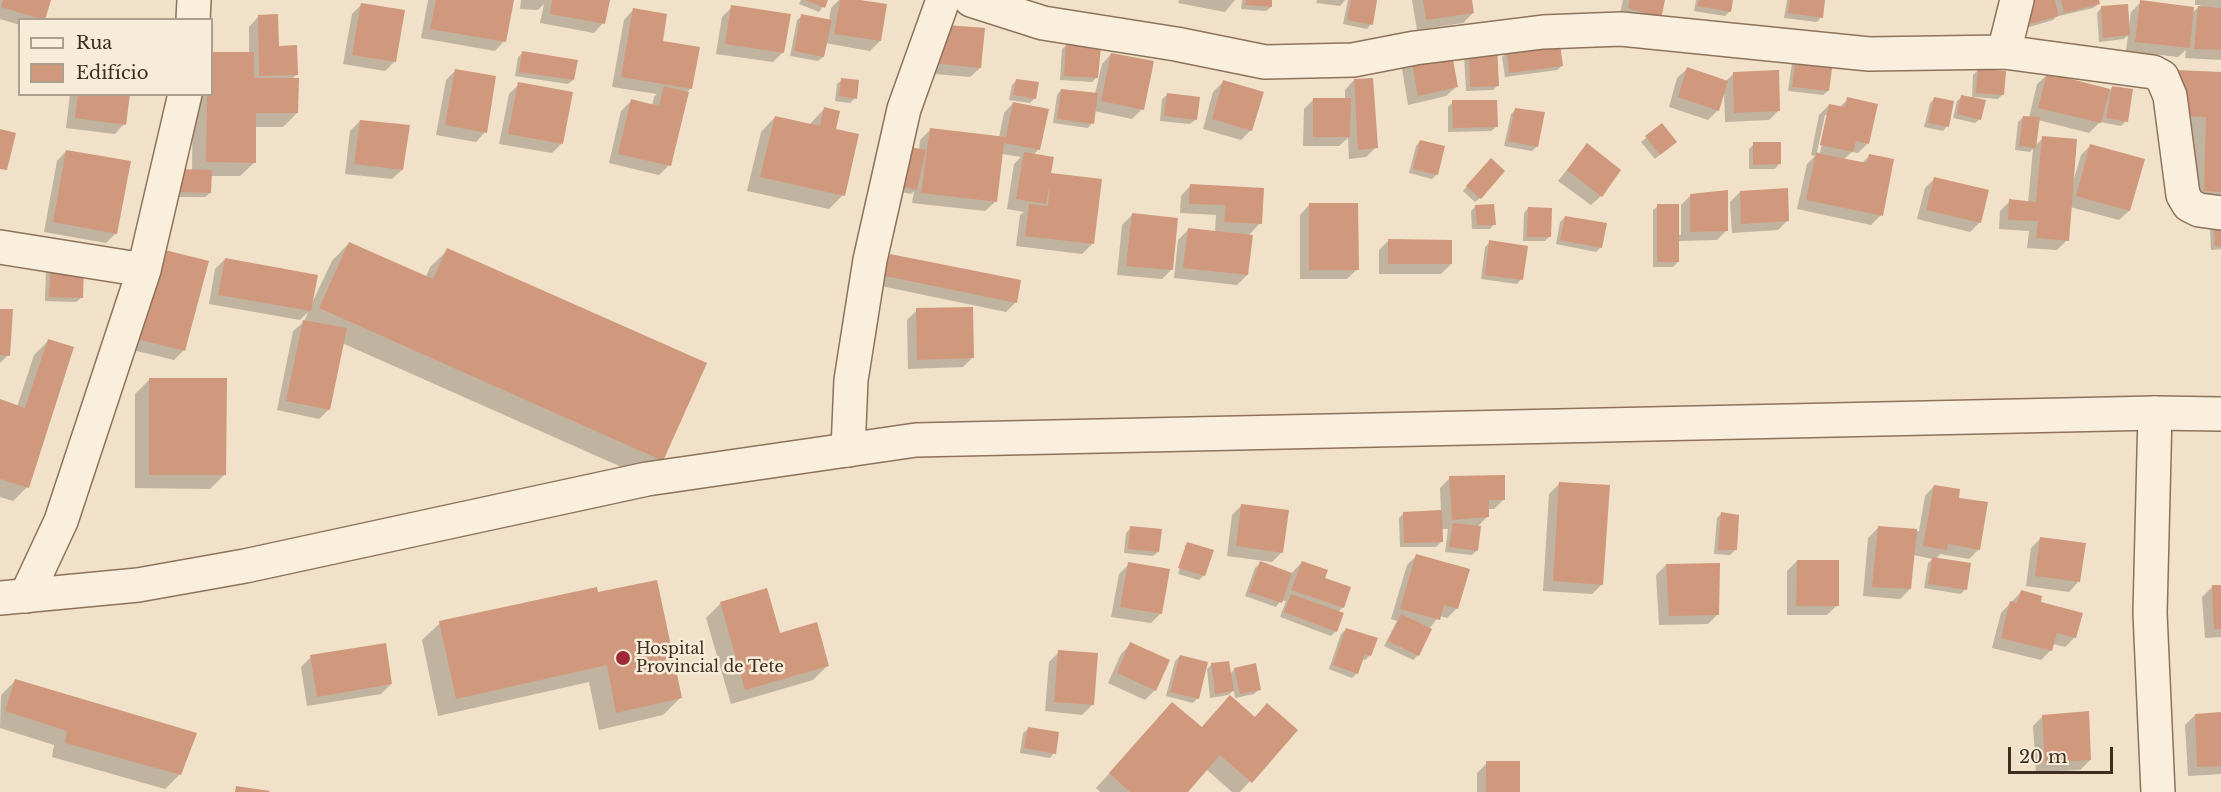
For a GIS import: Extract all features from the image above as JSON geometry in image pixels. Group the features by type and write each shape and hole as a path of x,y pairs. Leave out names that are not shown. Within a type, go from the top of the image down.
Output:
{"street":[{"path":"193,18 194,0"},
{"path":"848,450 851,381 870,260 904,109 943,0"},
{"path":"971,0 1043,23 1176,44 1265,62 1353,60 1415,48 1543,32 1621,29 1869,54 2004,52 2153,72 2162,77 2170,96 2182,195 2190,206 2199,210 2221,213"},
{"path":"2004,52 2017,0"},
{"path":"13,597 61,521 144,270 185,96"},
{"path":"0,247 144,270"},
{"path":"2155,413 2150,613 2158,792"},
{"path":"13,597 138,585 245,566 647,479 916,440 2155,413 2221,414"}],"building":[{"path":"3,0 51,0 46,18 1,7"},
{"path":"436,0 514,0 506,42 430,29"},
{"path":"552,0 610,0 605,24 550,14"},
{"path":"805,0 828,0 825,8"},
{"path":"840,0 887,4 881,41 834,34"},
{"path":"1246,0 1272,0 1272,7 1245,5"},
{"path":"1351,0 1377,0 1373,25 1347,20"},
{"path":"1423,0 1472,0 1474,13 1426,20"},
{"path":"1630,0 1665,0 1661,19 1628,8"},
{"path":"1699,0 1733,0 1731,12 1697,6"},
{"path":"1790,0 1825,0 1823,18 1788,13"},
{"path":"2024,0 2055,0 2059,16 2031,24"},
{"path":"2061,0 2099,0 2100,4 2064,13"},
{"path":"2140,0 2194,7 2190,48 2135,42"},
{"path":"361,3 405,10 396,62 352,55"},
{"path":"2128,4 2130,35 2103,38 2101,6"},
{"path":"731,5 791,14 784,53 725,44"},
{"path":"2198,6 2221,8 2221,50 2194,49"},
{"path":"633,8 667,14 663,41 700,47 692,89 621,77"},
{"path":"278,14 279,46 297,45 298,75 259,76 258,15"},
{"path":"801,14 832,20 824,57 794,51"},
{"path":"935,24 985,28 981,68 931,63"},
{"path":"1066,43 1101,46 1098,78 1064,76"},
{"path":"1560,44 1563,66 1509,73 1507,51"},
{"path":"1497,47 1499,86 1470,87 1469,48"},
{"path":"1451,49 1458,87 1418,96 1411,58"},
{"path":"522,51 578,60 574,80 519,72"},
{"path":"213,52 254,52 254,78 299,78 298,113 256,113 256,163 206,162 207,96 213,96"},
{"path":"1111,53 1154,61 1144,110 1101,101"},
{"path":"1796,57 1833,61 1829,91 1792,87"},
{"path":"1687,67 1728,81 1719,111 1678,97"},
{"path":"455,69 496,76 487,133 445,125"},
{"path":"1978,69 2006,71 2004,95 1976,93"},
{"path":"1779,70 1780,111 1734,113 1733,72"},
{"path":"2176,70 2221,72 2221,192 2204,191 2206,117 2175,116"},
{"path":"2047,73 2110,89 2101,123 2038,108"},
{"path":"841,78 859,80 857,99 839,96"},
{"path":"1373,78 1378,148 1358,150 1354,79"},
{"path":"1016,79 1039,82 1036,99 1013,95"},
{"path":"1223,80 1264,92 1252,131 1212,119"},
{"path":"518,82 573,92 563,144 508,134"},
{"path":"664,86 689,92 671,166 618,154 631,99 659,106"},
{"path":"2112,86 2133,89 2128,122 2106,118"},
{"path":"1061,89 1098,93 1094,124 1057,119"},
{"path":"1167,93 1200,97 1197,120 1164,116"},
{"path":"1961,95 1986,100 1981,120 1957,114"},
{"path":"78,96 130,96 126,125 75,118"},
{"path":"1847,97 1878,104 1869,144 1856,141 1853,152 1820,145 1829,104 1845,107"},
{"path":"1934,97 1954,101 1949,127 1928,123"},
{"path":"1313,98 1351,98 1350,137 1313,137"},
{"path":"1452,100 1497,100 1498,127 1453,128"},
{"path":"1013,102 1049,109 1040,150 1004,143 997,202 921,193 930,128 1006,137"},
{"path":"824,107 840,111 836,129 859,134 845,196 760,177 775,116 820,126"},
{"path":"1515,108 1545,112 1538,147 1508,141"},
{"path":"2023,116 2040,117 2036,148 2019,146"},
{"path":"360,120 410,125 403,170 354,164"},
{"path":"1662,123 1677,142 1660,155 1645,136"},
{"path":"0,129 16,133 7,170 0,169"},
{"path":"2042,136 2077,139 2069,241 2036,238 2038,221 2008,220 2009,199 2036,202"},
{"path":"1420,140 1445,146 1438,175 1413,169"},
{"path":"1753,142 1781,142 1781,164 1753,165"},
{"path":"1587,143 1621,170 1602,197 1567,170"},
{"path":"2090,144 2145,159 2130,211 2076,196"},
{"path":"900,145 926,150 917,190 892,184"},
{"path":"66,150 131,161 117,234 53,222"},
{"path":"1024,152 1054,157 1051,173 1102,179 1094,244 1025,236 1029,204 1048,206 1050,183 1046,204 1016,199"},
{"path":"1816,153 1867,163 1869,154 1894,159 1883,216 1806,200"},
{"path":"1491,158 1505,171 1481,199 1466,186"},
{"path":"174,169 212,170 211,193 174,192"},
{"path":"1934,177 1989,190 1981,223 1926,210"},
{"path":"1190,184 1264,188 1262,224 1224,222 1226,205 1189,204"},
{"path":"1788,188 1789,221 1741,224 1740,191"},
{"path":"1728,190 1728,231 1690,232 1690,194"},
{"path":"1309,203 1358,203 1359,270 1309,270"},
{"path":"1494,204 1496,225 1477,225 1475,205"},
{"path":"1657,204 1679,204 1679,262 1657,262"},
{"path":"1528,207 1552,208 1551,237 1527,237"},
{"path":"1132,213 1178,218 1173,270 1126,266"},
{"path":"1565,216 1607,223 1602,248 1560,240"},
{"path":"2214,221 2221,221 2221,246 2215,246"},
{"path":"1188,228 1253,235 1248,275 1183,268"},
{"path":"1388,239 1452,240 1452,264 1388,264"},
{"path":"1489,240 1528,246 1523,280 1485,275"},
{"path":"349,242 433,279 447,248 707,363 663,461 319,308"},
{"path":"161,249 209,261 185,351 137,339"},
{"path":"890,254 1021,280 1017,303 885,276"},
{"path":"225,258 318,275 311,311 218,295"},
{"path":"51,263 84,264 83,298 49,297"},
{"path":"973,307 974,358 917,360 916,308"},
{"path":"0,309 13,309 10,356 0,355"},
{"path":"303,320 347,328 330,410 286,401"},
{"path":"48,339 74,347 29,488 0,479 0,399 25,408"},
{"path":"149,378 227,378 226,475 149,475"},
{"path":"1505,475 1505,500 1489,500 1489,517 1452,520 1449,476"},
{"path":"1559,482 1610,485 1603,585 1553,581"},
{"path":"1934,485 1960,489 1959,498 1988,502 1980,550 1948,544 1947,550 1923,546"},
{"path":"1241,504 1289,510 1283,553 1236,546"},
{"path":"1442,510 1443,542 1404,543 1403,512"},
{"path":"1721,512 1739,515 1737,550 1718,550"},
{"path":"1453,523 1481,526 1478,551 1449,547"},
{"path":"1130,526 1162,529 1159,552 1128,549"},
{"path":"1878,526 1917,529 1911,589 1872,587"},
{"path":"2040,537 2086,543 2080,582 2035,576"},
{"path":"1187,542 1214,550 1205,576 1178,568"},
{"path":"1416,554 1470,569 1458,609 1444,605 1440,620 1400,609"},
{"path":"1932,557 1971,563 1967,590 1928,584"},
{"path":"1797,560 1839,560 1839,606 1796,606"},
{"path":"1260,561 1292,573 1282,603 1249,592"},
{"path":"1302,561 1328,570 1325,578 1351,587 1344,608 1291,590"},
{"path":"1128,562 1170,569 1162,614 1120,607"},
{"path":"1720,563 1719,615 1669,616 1666,564"},
{"path":"657,580 682,698 616,713 607,665 456,699 439,621 597,587 598,592"},
{"path":"2212,585 2221,585 2221,629 2214,629"},
{"path":"767,588 780,633 817,622 829,666 745,690 720,602"},
{"path":"2021,590 2042,596 2041,602 2083,613 2076,638 2057,633 2052,651 2001,638 2010,601 2017,603"},
{"path":"1291,594 1344,613 1337,632 1284,612"},
{"path":"1401,614 1432,629 1419,656 1388,641"},
{"path":"1346,628 1378,638 1371,656 1365,654 1358,674 1333,665"},
{"path":"1130,642 1170,660 1156,691 1117,673"},
{"path":"386,643 392,684 317,697 310,655"},
{"path":"1058,650 1098,653 1094,705 1054,702"},
{"path":"1180,655 1208,662 1199,699 1170,692"},
{"path":"1229,661 1234,691 1215,694 1211,663"},
{"path":"1256,663 1261,690 1240,694 1234,668"},
{"path":"15,679 197,733 181,775 65,743 67,731 5,711"},
{"path":"1230,695 1255,717 1267,703 1298,730 1252,783 1220,755 1188,792 1130,792 1109,773 1172,702 1202,727"},
{"path":"2089,711 2091,760 2045,763 2042,715"},
{"path":"2221,712 2221,766 2197,767 2195,714"},
{"path":"1028,727 1059,732 1056,754 1024,748"},
{"path":"1486,761 1520,761 1520,792 1486,792"},
{"path":"236,786 270,791 235,792"}],"place":[{"name":"Hospital Provincial de Tete","path":"623,658"}]}
